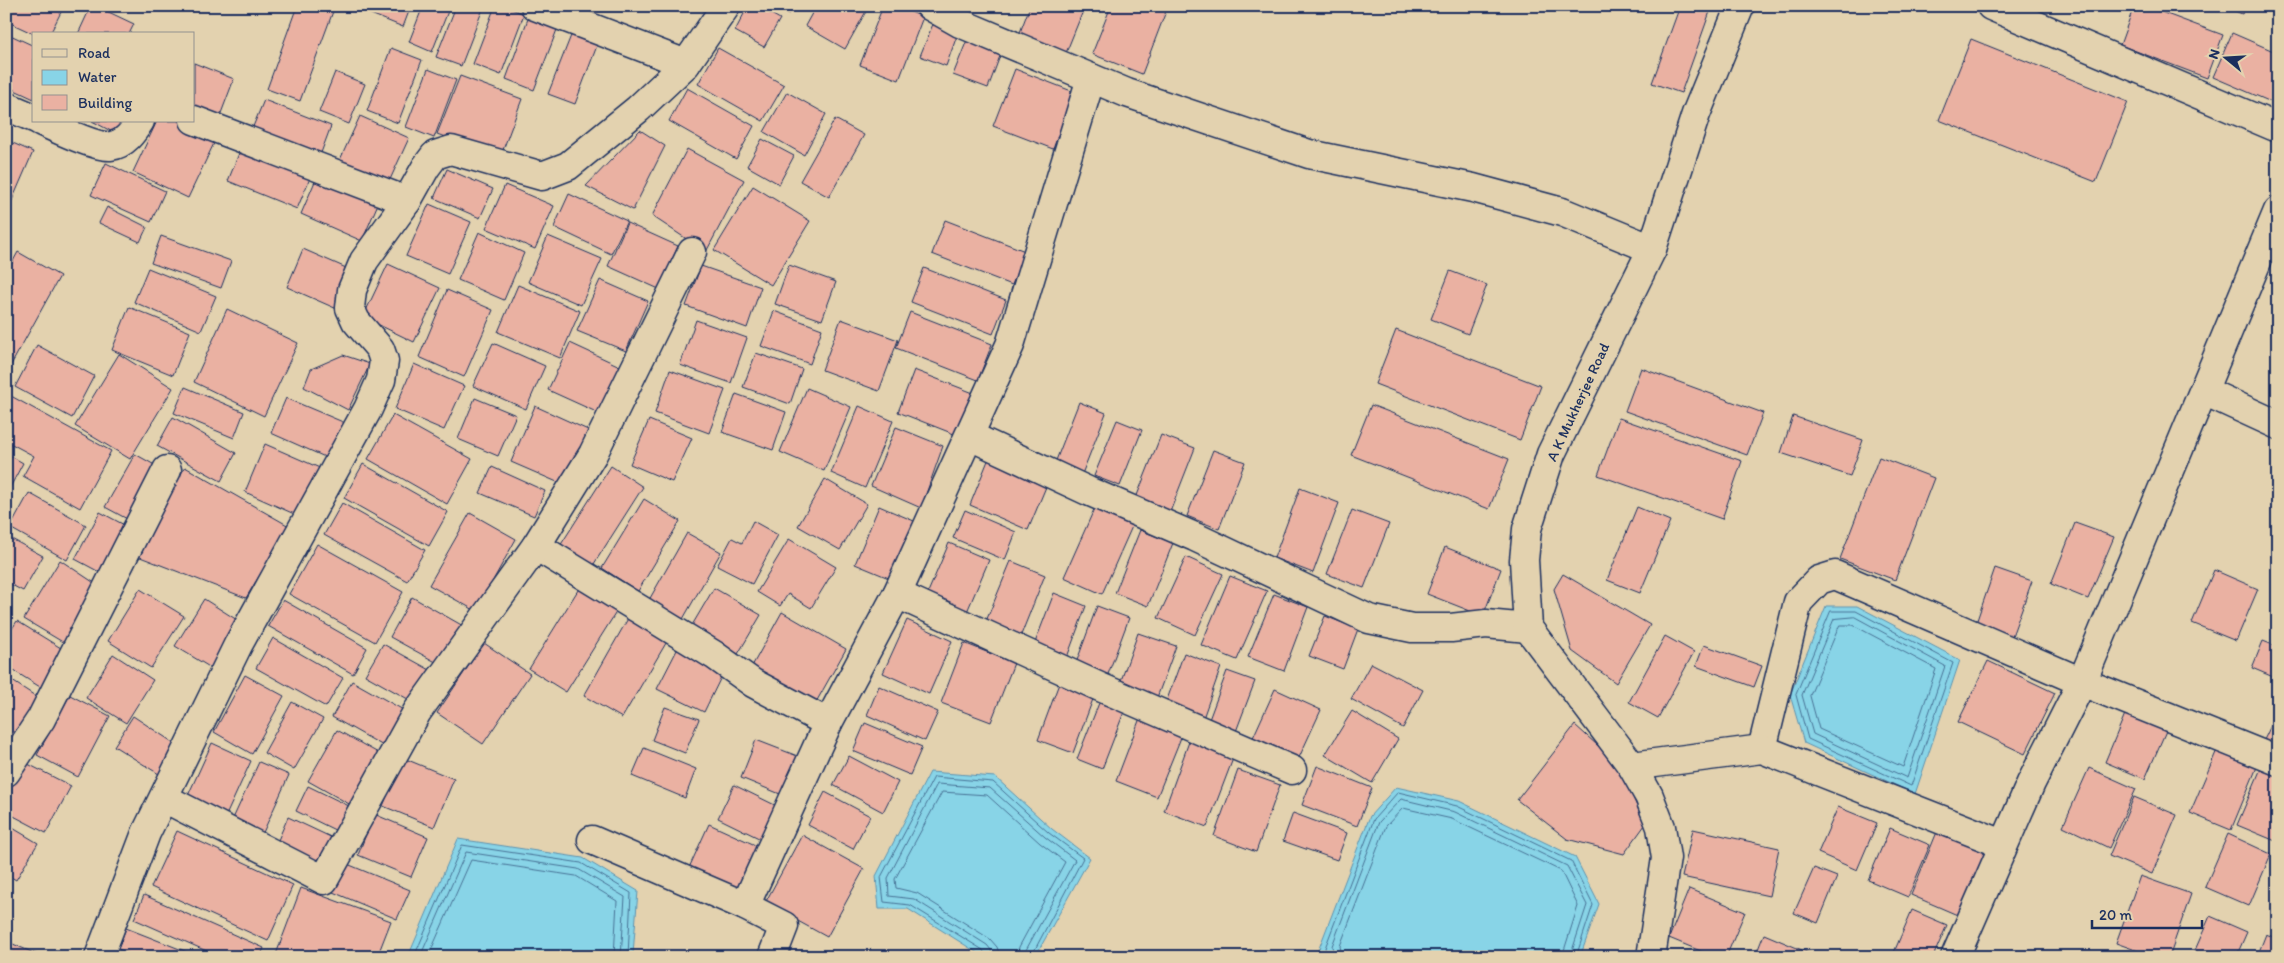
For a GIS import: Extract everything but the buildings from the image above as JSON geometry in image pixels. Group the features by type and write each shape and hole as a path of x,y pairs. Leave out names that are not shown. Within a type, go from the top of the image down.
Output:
{"street":[{"path":"535,6 686,64"},
{"path":"99,957 146,833 238,645 368,409 380,380 384,361 380,349 356,321 350,308 352,290 364,262 407,201 426,167 435,156 451,150 542,176 568,166 638,108 686,64 726,6"},
{"path":"930,6 960,23 1126,93 1309,154 1473,188 1562,212 1652,249"},
{"name":"A K Mukherjee Road","path":"1528,628 1524,589 1527,529 1551,454 1652,249 1696,114 1740,6"},
{"path":"1991,6 2278,128"},
{"path":"745,906 828,723 897,594 1010,345 1091,78"},
{"path":"6,106 32,117"},
{"path":"195,120 407,201"},
{"path":"42,122 82,139 109,147 120,143 132,133 139,122"},
{"path":"1964,954 2003,844 2030,783 2082,682 2278,211"},
{"path":"164,798 324,880 417,712 536,546 593,454 692,252"},
{"path":"2204,391 2278,425"},
{"path":"970,436 1088,491 1195,537 1368,619 1412,628 1451,628 1486,624 1528,628 1632,766 1649,796 1661,826 1666,858 1651,957"},
{"path":"6,772 41,719 167,470"},
{"path":"536,546 714,655 753,682 828,723"},
{"path":"1762,750 1798,602 1819,580 1835,575 2082,682 2278,761"},
{"path":"897,594 1100,687 1292,770"},
{"path":"1632,766 1762,750 2003,844"},
{"path":"592,840 745,906 784,926 772,957"}],"water":[{"path":"1826,606 1857,606 1960,660 1915,794 1804,743 1790,695"},
{"path":"930,772 995,777 1052,829 1090,858 1035,957 984,957 908,909 879,909 876,876"},
{"path":"1396,787 1459,801 1575,857 1599,904 1580,957 1325,957 1318,951 1370,816"},
{"path":"458,839 583,858 638,891 633,954 631,957 408,957"}]}
